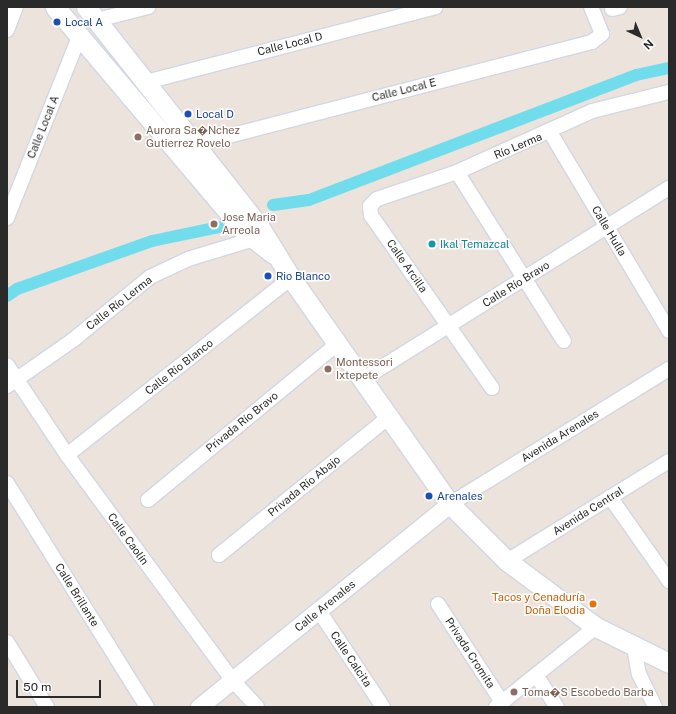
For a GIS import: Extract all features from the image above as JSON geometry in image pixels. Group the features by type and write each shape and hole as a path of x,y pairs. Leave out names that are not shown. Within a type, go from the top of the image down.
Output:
{"main road":[{"path":"55,7 176,150 277,257 450,504 507,561 596,627 669,663"},
{"path":"91,14 196,144 260,238"}],"street":[{"path":"7,30 16,7"},
{"path":"91,14 148,7"},
{"name":"Calle Local D","path":"146,82 435,7"},
{"name":"Calle Local E","path":"176,150 592,42 602,34 591,7"},
{"name":"Calle Local A","path":"7,218 79,37"},
{"name":"Río Lerma","path":"370,206 377,199 456,172 550,132 592,111 669,92"},
{"name":"Calle Hulla","path":"550,132 669,331"},
{"path":"456,172 564,341"},
{"name":"Calle Río Bravo","path":"362,379 669,189"},
{"name":"Calle Arcilla","path":"370,206 371,215 492,388"},
{"name":"Calle Río Lerma","path":"13,384 150,277 188,259 260,238"},
{"name":"Calle Río Blanco","path":"67,455 291,278"},
{"name":"Privada Río Bravo","path":"148,500 337,344"},
{"name":"Calle Caolín","path":"7,365 13,384 233,681 257,707"},
{"name":"Avenida Arenales","path":"450,504 669,369"},
{"name":"Privada Río Abajo","path":"219,555 389,417"},
{"name":"Avenida Central","path":"507,561 610,496 669,461"},
{"name":"Calle Brillante","path":"7,483 147,707"},
{"path":"610,496 669,581"},
{"name":"Calle Arenales","path":"199,707 450,504"},
{"name":"Privada Cromita","path":"438,604 499,704"},
{"name":"Calle Calcita","path":"319,611 383,707"},
{"path":"499,704 596,627"},
{"path":"7,642 47,707"},
{"path":"634,647 639,674 655,707"},
{"path":"536,675 558,707"}],"waterway":[{"path":"273,205 309,200 636,75 669,68"},
{"path":"7,296 17,289 152,241 219,227"}],"place":[{"name":"Local A","path":"57,22"},
{"name":"Local D","path":"188,114"},
{"name":"Aurora Sa�Nchez Gutierrez Rovelo","path":"138,137"},
{"name":"Jose Maria Arreola","path":"214,224"},
{"name":"Ikal Temazcal","path":"432,244"},
{"name":"Rio Blanco","path":"268,276"},
{"name":"Montessori Ixtepete","path":"328,369"},
{"name":"Arenales","path":"429,496"},
{"name":"Tacos y Cenaduría Doña Elodia","path":"593,604"},
{"name":"Toma�S Escobedo Barba","path":"514,692"}]}
